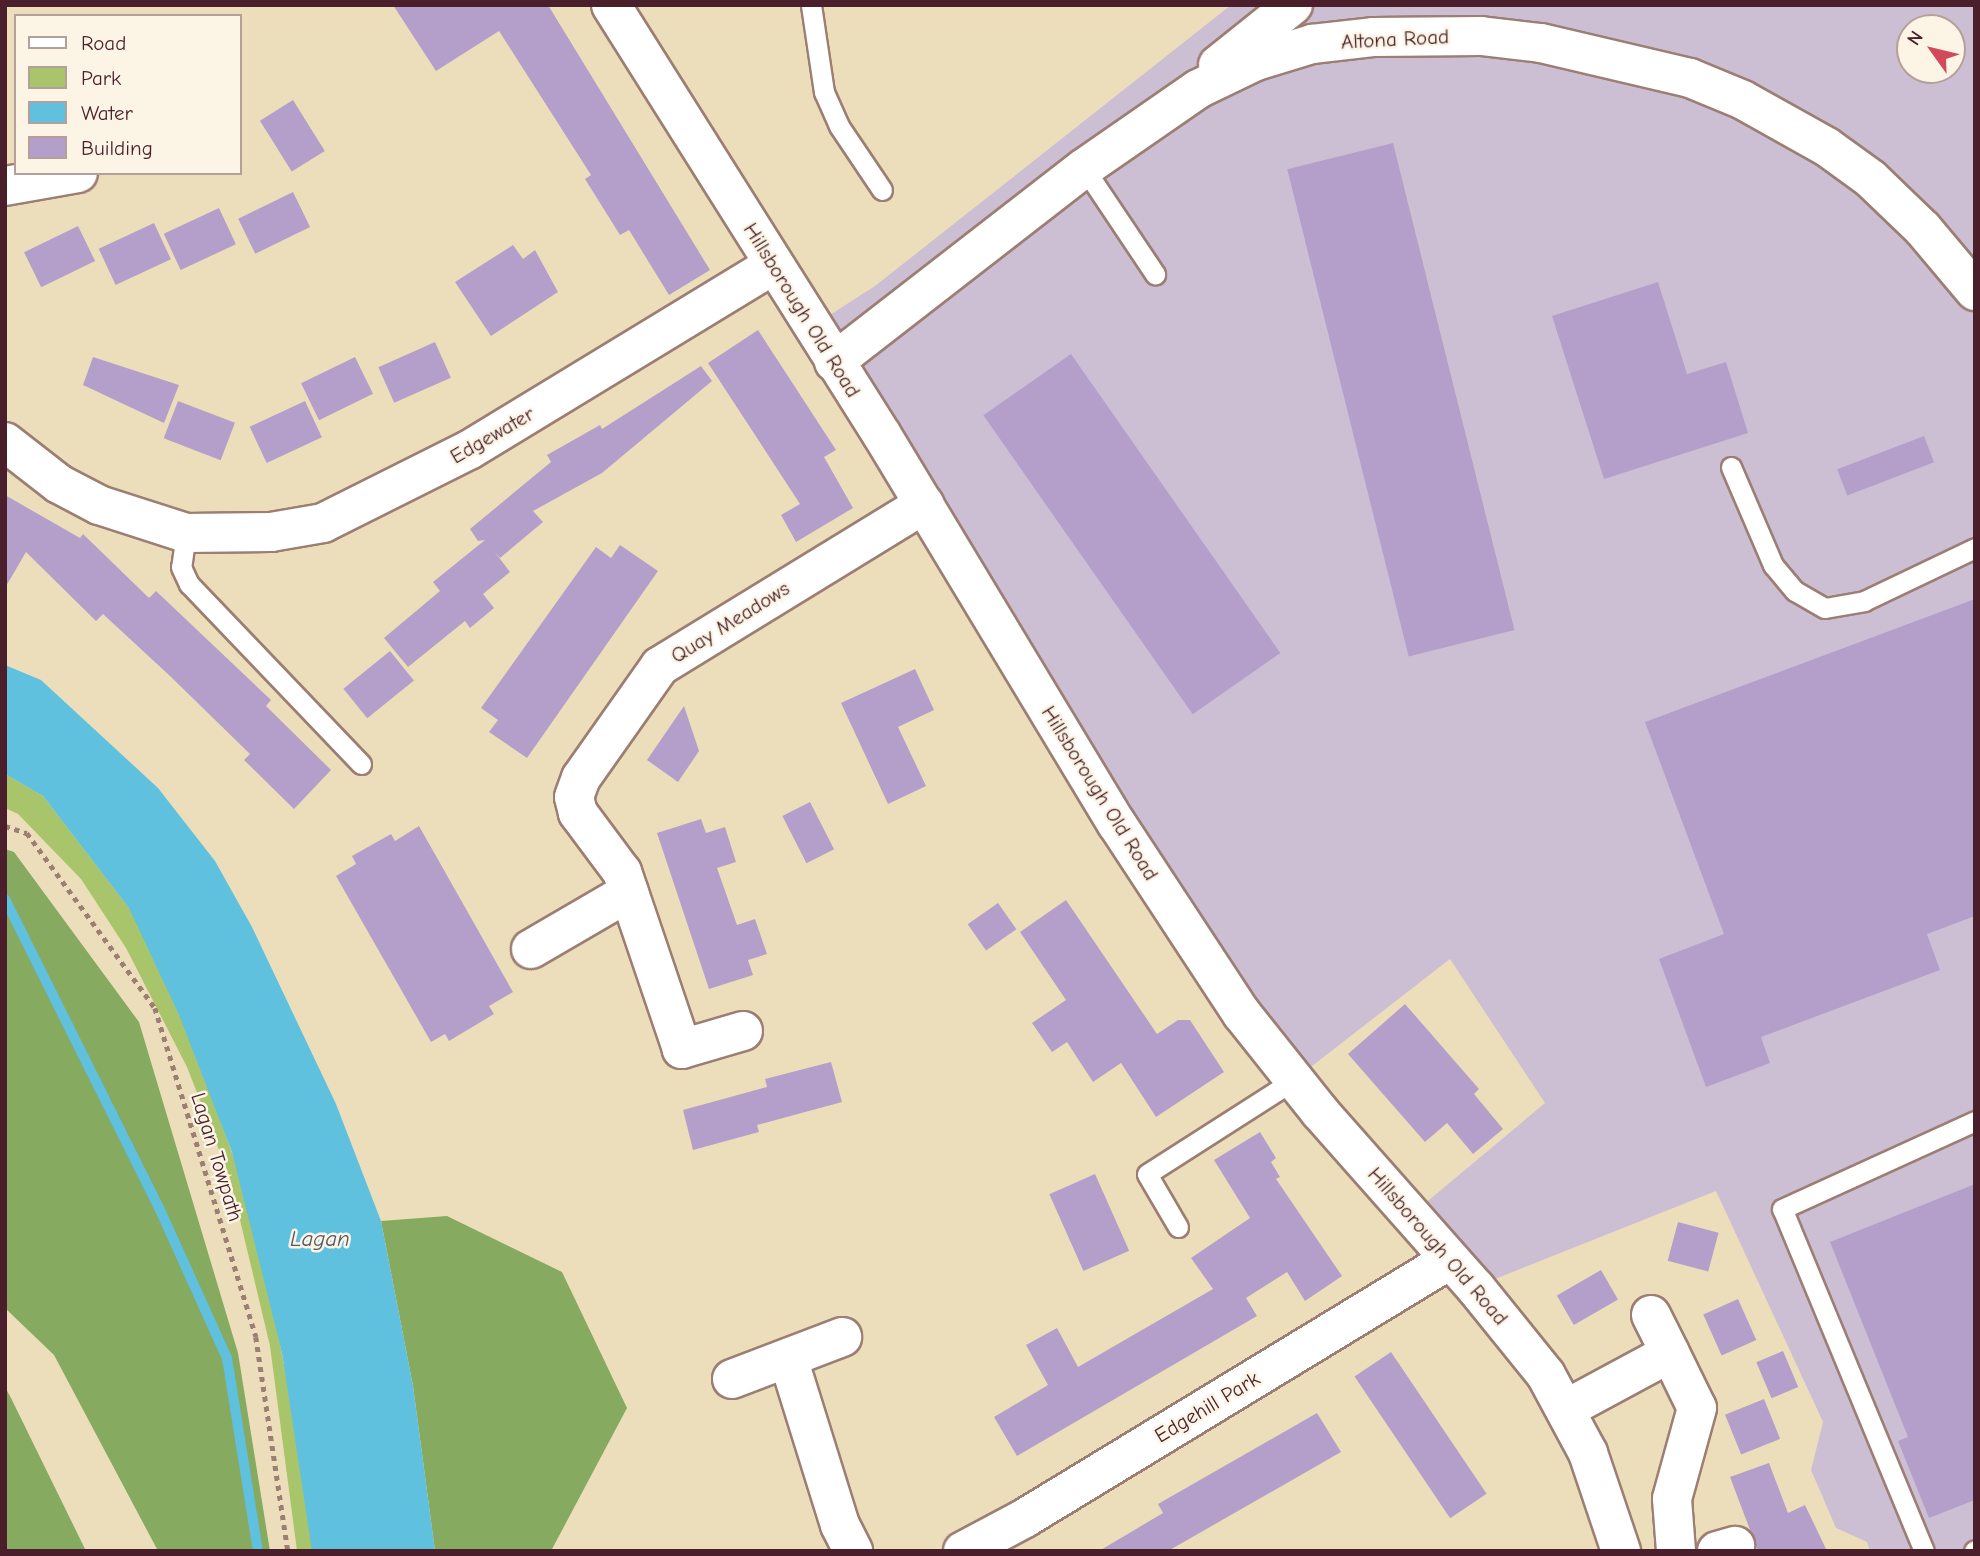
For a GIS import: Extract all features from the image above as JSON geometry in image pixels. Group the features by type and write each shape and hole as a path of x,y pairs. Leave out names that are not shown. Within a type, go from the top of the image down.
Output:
{"street":[{"name":"Hillsborough Old Road","path":"611,5 924,504 1147,870 1242,1014 1294,1080 1515,1335 1566,1409 1604,1493 1622,1551"},
{"path":"1146,122 1293,5"},
{"name":"Altona Road","path":"834,362 1084,168 1146,122 1198,89 1256,61 1312,44 1474,21 1541,43 1623,60 1690,78 1743,100 1827,147 1871,179 1923,229 1975,291"},
{"path":"5,186 67,175"},
{"name":"Edgewater","path":"5,442 59,484 99,505 186,533 271,532 310,525 382,497 481,443 773,265"},
{"name":"Quay Meadows","path":"743,1031 682,1049 629,892 611,853 578,813 574,797 581,778 660,666 924,504"},
{"path":"531,950 629,892"},
{"name":"Edgehill Park","path":"963,1551 1025,1518 1450,1260"},
{"path":"1651,1315 1697,1408 1672,1499 1676,1551"},
{"path":"732,1379 842,1337"},
{"path":"1566,1409 1670,1353"},
{"path":"788,1358 840,1525 853,1551"}],"lane":[{"path":"811,5 824,92 839,126 882,190"},
{"path":"1084,168 1155,274"},
{"path":"1731,467 1773,565 1795,591 1825,608 1864,601 1975,548"},
{"path":"186,533 181,567 189,584 361,764"},
{"path":"1178,1227 1147,1174 1294,1080"},
{"path":"1924,1551 1782,1209 1975,1121"}],"path":[{"name":"Lagan Towpath","path":"5,826 27,833 155,1008 256,1337 288,1551"}],"shaded area":[{"path":"1231,5 1975,5 1975,1551 1870,1551 1867,1542 1836,1528 1811,1470 1823,1422 1716,1191 1475,1287 1411,1215 1545,1103 1450,959 1294,1080 811,327 875,286"}],"green space":[{"path":"5,774 43,796 133,913 194,1047 258,1225 296,1430 313,1551 297,1551 270,1346 230,1178 187,1067 126,948 81,879 18,814 5,808"},
{"path":"5,849 14,852 139,1022 238,1353 270,1551 158,1551 54,1355 5,1308"},
{"path":"447,1216 562,1272 627,1408 551,1551 435,1551 413,1386 381,1221"},
{"path":"5,1387 11,1398 86,1551 5,1551"}],"water":[{"name":"Lagan","path":"5,665 41,680 158,788 215,861 252,927 336,1104 381,1221 413,1386 435,1551 312,1551 282,1353 232,1152 179,1015 129,908 43,796 5,774"}],"building":[{"path":"393,5 548,5 710,270 669,295 629,230 620,235 585,179 591,175 499,31 436,71"},
{"path":"293,100 325,151 292,172 260,121"},
{"path":"1393,143 1514,630 1409,656 1287,169"},
{"path":"293,192 310,227 255,254 238,219"},
{"path":"219,208 236,244 181,270 164,234"},
{"path":"154,223 171,259 116,285 99,249"},
{"path":"78,226 95,261 41,287 24,252"},
{"path":"513,245 523,259 535,250 558,292 491,336 455,282"},
{"path":"1658,282 1687,374 1726,362 1748,433 1604,479 1552,316"},
{"path":"758,330 836,450 824,457 853,508 796,542 781,515 800,504 708,363"},
{"path":"435,342 451,378 394,403 378,367"},
{"path":"1071,354 1280,653 1193,714 983,415"},
{"path":"93,357 179,385 164,423 83,385"},
{"path":"355,357 373,394 319,420 301,383"},
{"path":"701,366 712,381 602,473 533,511 543,522 500,558 494,551 510,572 483,594 494,608 470,628 465,621 408,667 384,638 440,591 433,582 485,540 478,541 470,529 551,462 547,455 600,425 602,429"},
{"path":"178,401 235,423 221,460 164,438"},
{"path":"305,401 322,437 267,463 250,427"},
{"path":"1924,436 1934,462 1847,495 1837,469"},
{"path":"5,495 80,538 83,534 149,598 156,591 271,700 266,706 331,770 294,809 244,760 250,754 170,676 103,614 96,621 26,552 5,588"},
{"path":"620,545 658,571 527,758 489,732 498,720 481,708 596,547 611,558"},
{"path":"1975,599 1975,916 1927,934 1940,970 1761,1037 1770,1063 1706,1087 1659,959 1724,934 1645,722"},
{"path":"390,651 414,681 367,718 343,689"},
{"path":"915,669 934,710 898,727 926,786 888,804 841,703"},
{"path":"684,706 699,751 678,782 647,760"},
{"path":"810,802 834,849 806,863 782,816"},
{"path":"701,819 706,833 725,827 736,862 717,868 737,925 755,919 767,954 748,960 753,975 709,989 657,833"},
{"path":"419,826 513,992 489,1006 494,1014 449,1041 445,1034 431,1042 336,876 356,864 352,856 391,834 395,841"},
{"path":"1066,900 1157,1034 1178,1020 1190,1020 1224,1072 1156,1117 1121,1063 1093,1082 1067,1042 1052,1052 1032,1023 1066,1000 1020,932"},
{"path":"998,903 1016,929 986,950 968,924"},
{"path":"1405,1004 1479,1089 1474,1094 1503,1129 1473,1154 1447,1123 1425,1142 1348,1054"},
{"path":"831,1062 842,1102 757,1125 759,1132 693,1150 683,1110 767,1087 765,1079"},
{"path":"1260,1132 1276,1158 1271,1162 1280,1177 1276,1179 1342,1276 1305,1301 1287,1272 1246,1298 1257,1316 1017,1456 994,1417 1048,1385 1026,1345 1057,1328 1078,1367 1213,1289 1191,1258 1250,1218 1214,1160"},
{"path":"1095,1174 1129,1251 1083,1271 1049,1194"},
{"path":"1975,1184 1975,1500 1929,1518 1898,1441 1908,1437 1830,1242"},
{"path":"1678,1222 1719,1233 1708,1272 1668,1261"},
{"path":"1601,1270 1618,1299 1574,1325 1557,1296"},
{"path":"1738,1299 1756,1340 1722,1356 1703,1314"},
{"path":"1783,1351 1798,1387 1772,1398 1756,1362"},
{"path":"1391,1352 1487,1494 1450,1518 1355,1377"},
{"path":"1764,1399 1780,1439 1741,1455 1725,1415"},
{"path":"1317,1413 1341,1452 1168,1551 1099,1551 1163,1513 1158,1504"},
{"path":"1769,1463 1788,1513 1805,1505 1827,1551 1758,1551 1730,1477"}],"waterway":[{"path":"5,899 161,1212 227,1358 258,1551"}]}
